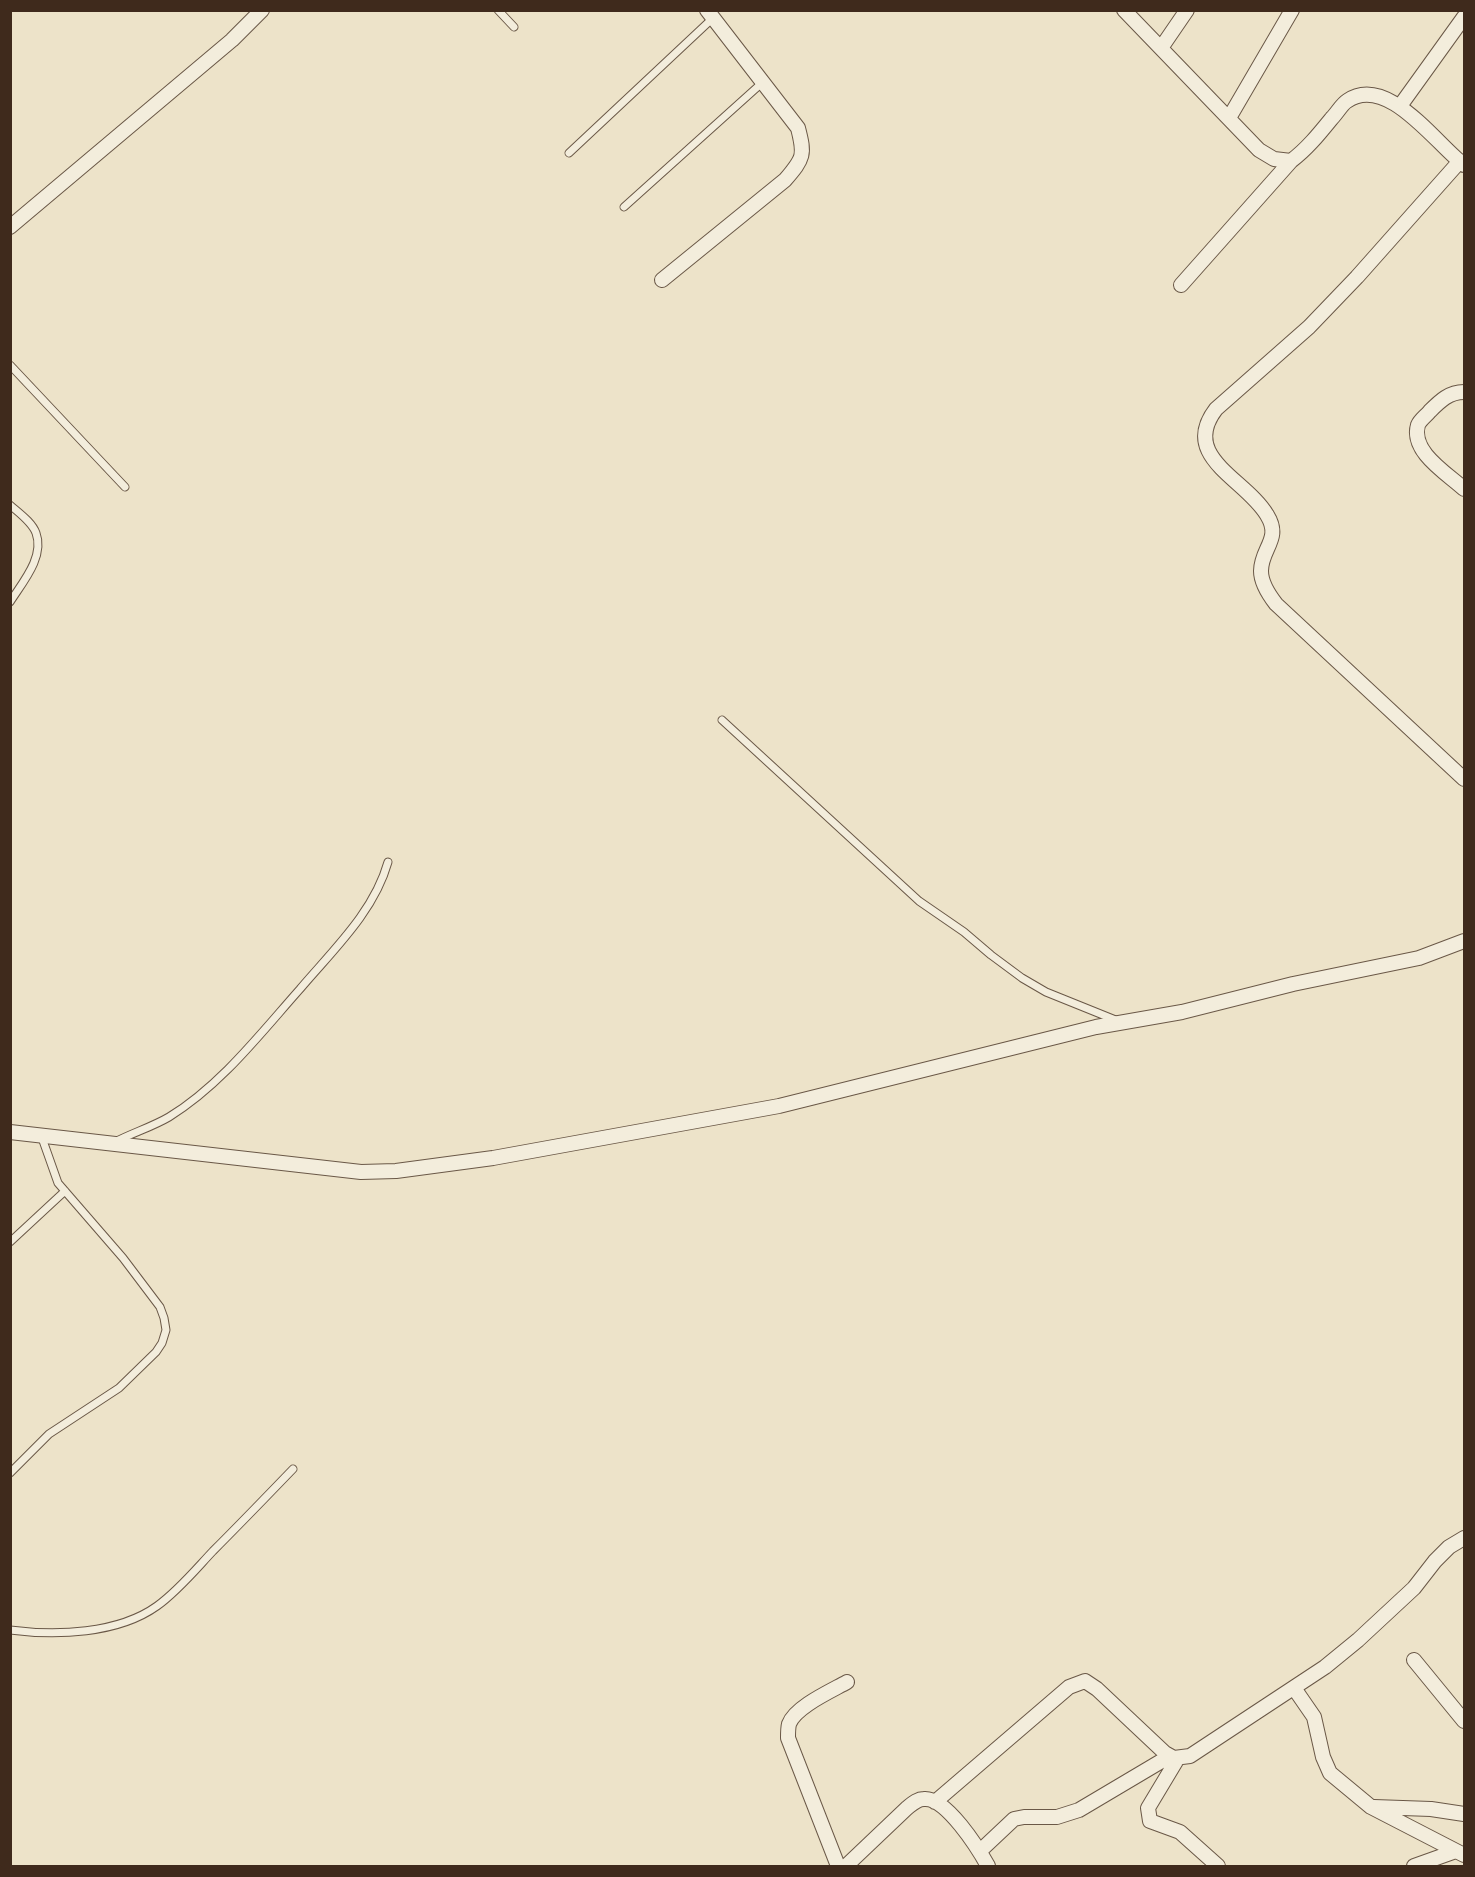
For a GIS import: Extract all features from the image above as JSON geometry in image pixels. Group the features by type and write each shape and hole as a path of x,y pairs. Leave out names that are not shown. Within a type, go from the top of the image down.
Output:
{"street":[{"path":"10,227 232,40 262,10"},
{"path":"1124,10 1259,150 1274,159 1291,161"},
{"path":"1161,48 1186,10"},
{"path":"1229,118 1292,10"},
{"path":"662,280 785,180 797,166 804,149 798,128 710,14"},
{"path":"1400,105 1464,17"},
{"path":"1181,285 1291,161 1305,151 1347,101 1366,94 1382,97 1400,105 1462,163 1309,327 1216,409 1208,420 1204,432 1206,448 1215,461 1265,511 1274,529 1261,570 1268,594 1464,779"},
{"path":"1464,392 1456,392 1442,398 1418,423 1416,435 1419,446 1426,455 1464,489"},
{"path":"10,1132 361,1172 396,1171 493,1158 779,1106 1095,1027 1182,1012 1293,984 1419,957 1464,942"},
{"path":"980,1851 1014,1819 1056,1817 1079,1810 1174,1757 1190,1756 1200,1751 1325,1667 1414,1588 1449,1547 1464,1538"},
{"path":"1414,1660 1464,1721"},
{"path":"935,1802 1077,1682 1085,1681 1097,1689 1150,1740 1165,1753 1174,1757"},
{"path":"838,1866 788,1738 788,1732 793,1717 801,1709 847,1682"},
{"path":"1294,1689 1314,1717 1326,1766 1330,1773 1371,1807 1460,1853"},
{"path":"1174,1757 1148,1808 1148,1817 1157,1824 1180,1832 1189,1838 1218,1866"},
{"path":"846,1866 918,1800 926,1798 940,1803 980,1851 988,1866"},
{"path":"1371,1807 1431,1809 1464,1815"},
{"path":"1414,1866 1460,1853"}],"lane":[{"path":"498,10 514,27"},
{"path":"569,153 710,14"},
{"path":"624,207 763,82"},
{"path":"10,365 125,488"},
{"path":"10,505 37,534 38,549 35,561 10,602"},
{"path":"722,720 919,901 964,932 991,956 1046,992 1121,1022"},
{"path":"111,1143 168,1117 201,1092 247,1050 358,919 382,881 388,862"},
{"path":"10,1473 49,1434 119,1388 156,1352 166,1330 160,1307 123,1257 58,1184 41,1135"},
{"path":"10,1242 64,1191"},
{"path":"10,1630 35,1634 100,1628 131,1619 157,1606 198,1567 293,1468"}]}
